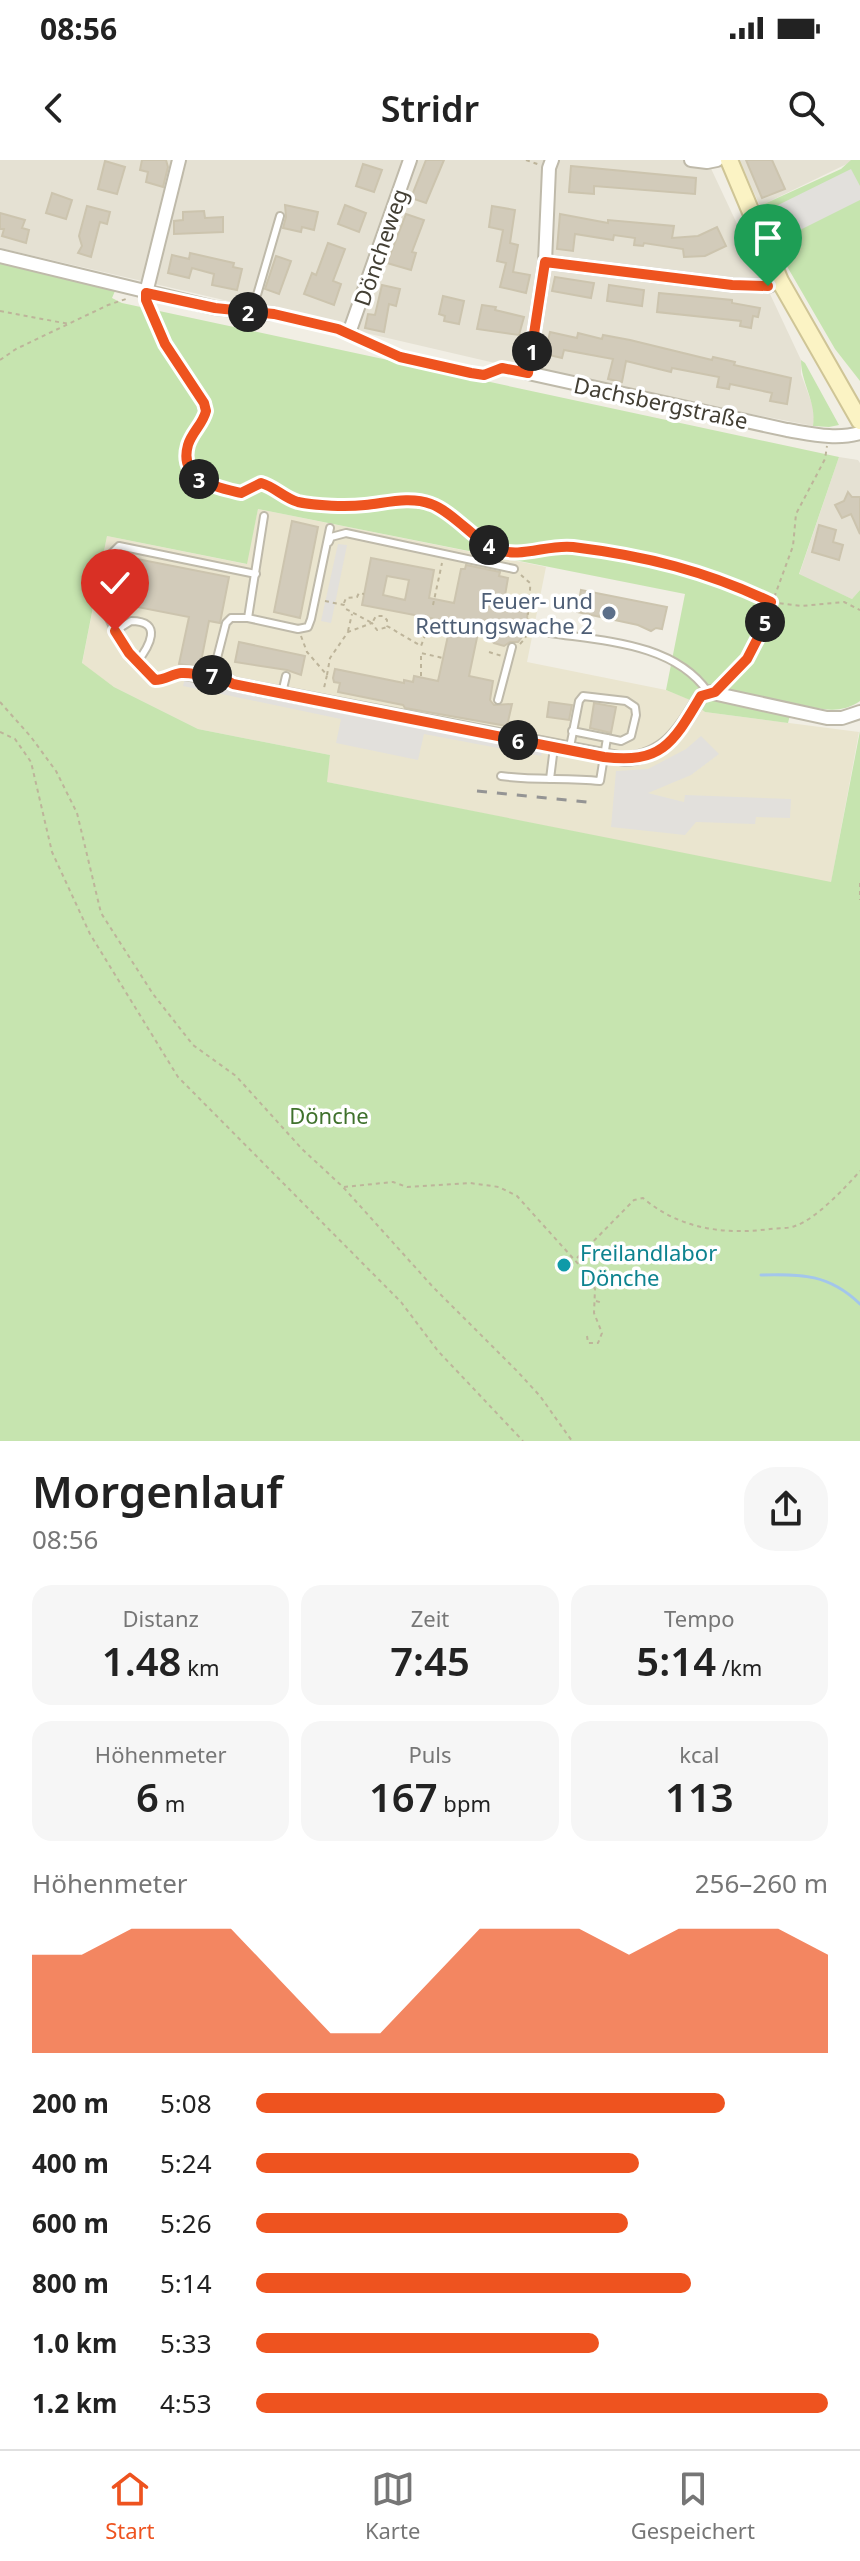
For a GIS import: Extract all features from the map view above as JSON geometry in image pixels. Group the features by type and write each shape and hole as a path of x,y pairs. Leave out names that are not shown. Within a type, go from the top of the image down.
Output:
{"main road":[{"path":"729,160 780,281 860,421"}],"street":[{"path":"146,293 179,160"},
{"name":"Döncheweg","path":"349,333 410,160"},
{"path":"691,160 717,160"},
{"path":"528,373 545,262 550,164"},
{"path":"0,256 215,308 274,314"},
{"path":"545,262 732,285 768,286 780,281"},
{"name":"Dachsbergstraße","path":"528,373 787,430 829,437 860,433"},
{"path":"184,673 206,677 216,674 233,684 490,729 604,757 641,758 656,752 671,741 701,696 711,692 827,718 842,718 860,712"}],"lane":[{"path":"252,312 280,216"},
{"path":"248,618 264,516"},
{"path":"216,674 215,666 226,623 231,618 248,618 298,629 308,627 330,528"},
{"path":"327,544 331,537 346,533 514,569"},
{"path":"184,673 155,680 137,662 115,631 102,604 112,553 119,546 256,574"},
{"path":"115,631 131,621 138,621 150,629 151,643 137,662"},
{"path":"550,633 628,645 654,653 690,672 711,692"},
{"path":"498,700 512,647"},
{"path":"282,693 286,676"},
{"path":"569,750 572,731 579,701 583,696 632,703 636,715 631,736 621,741 572,731"},
{"path":"501,776 600,781 607,738"},
{"path":"550,779 555,747"}],"path":[{"path":"526,160 550,164"},
{"path":"0,360 16,349 108,305 146,293 146,300 165,344 204,403 206,411 188,444 187,458 201,482 241,493 261,483 298,502 361,506 404,500 432,504 495,549 526,553 545,547 571,547 670,563 726,580 771,602 801,606 844,602 860,610"},
{"path":"0,311 70,324"},
{"path":"274,314 349,333 400,357 484,375 502,368 528,373"},
{"path":"711,692 747,659 763,628 793,546 796,514 825,459 829,437"},
{"path":"433,605 444,554"},
{"path":"489,652 501,657 526,638 530,624 527,613 530,583 514,569"},
{"path":"344,605 346,598 364,594"},
{"path":"316,599 344,605 352,613 372,623 377,630 382,631 387,626 387,620 376,616 372,623 348,632"},
{"path":"321,701 330,658 348,632 352,613"},
{"path":"421,676 421,646 432,617"},
{"path":"387,626 421,646"},
{"path":"298,629 307,652 327,675"},
{"path":"421,653 443,658"},
{"path":"0,702 56,771 77,813 101,913 153,994 193,1045 236,1076 302,1149 343,1187 433,1287 540,1396 572,1441"},
{"path":"0,732 15,739 31,762 52,852 90,934 178,1077 401,1302 438,1351 523,1441"},
{"path":"860,883 860,900"},
{"path":"576,1259 634,1200 643,1198 660,1212 700,1228 748,1232 796,1226 836,1198 860,1171"},
{"path":"343,1187 393,1182 407,1187 470,1183 499,1187 517,1196 576,1259 595,1289 594,1313 602,1333 598,1343 588,1343 587,1336"},
{"path":"595,1300 603,1303"}],"shaded area":[{"path":"0,160 707,160 801,360 801,374 815,412 813,426 512,367 0,248"},
{"path":"739,160 855,160 760,206"},
{"path":"851,169 860,186 860,200 784,238 770,209"},
{"path":"839,457 860,463 860,590 852,599 799,575"},
{"path":"258,509 546,567 527,662 666,690 691,700 705,712 859,732 831,883 326,782 330,755 198,729 114,687 82,664 107,536 246,564"},
{"path":"338,544 347,545 331,623 321,621"},
{"path":"185,678 543,749 541,756 424,734 418,760 336,743 341,719 183,686"},
{"path":"701,736 719,754 691,775 648,793 684,802 685,795 791,799 790,818 756,817 755,824 696,822 685,835 611,827 616,771 648,769 686,749"}],"green space":[{"path":"851,160 860,160 860,381 835,349 781,256 760,206 841,169"},
{"name":"Dönche","path":"0,262 115,291 112,298 122,303 839,457 799,574 852,599 860,590 860,701 852,706 828,710 793,703 788,723 705,712 690,700 666,690 685,594 258,509 247,564 107,536 82,663 114,687 198,729 330,755 327,782 831,882 860,731 860,1441 0,1441"},
{"path":"801,360 839,425 813,426 813,409"}],"building":[{"path":"142,160 166,160 168,167 163,187 146,182 148,172 140,170"},
{"path":"426,160 444,160 426,203 411,198"},
{"path":"746,160 772,160 785,189 762,198"},
{"path":"105,161 125,167 117,194 98,189"},
{"path":"363,164 382,170 374,192 356,186"},
{"path":"571,166 696,178 695,194 594,186 594,194 569,192"},
{"path":"52,193 72,200 66,219 46,213"},
{"path":"285,205 318,212 314,230 302,227 301,232 283,228"},
{"path":"345,205 366,213 359,232 338,224"},
{"path":"87,206 110,212 107,224 100,222 91,257 78,253 82,246 79,236"},
{"path":"492,206 515,210 510,243 518,245 513,272 530,275 526,293 500,287 506,263 497,261 503,230 489,227"},
{"path":"204,211 205,218 223,217 223,232 174,234 174,221 183,220 183,212"},
{"path":"0,213 25,220 22,228 29,230 26,243 2,236 4,229 0,229"},
{"path":"406,214 424,220 412,252 416,253 411,270 387,263"},
{"path":"560,214 608,223 608,220 674,226 672,238 698,236 717,227 726,246 705,256 684,257 683,249 644,243 643,246 634,245 635,238 614,235 613,240 575,234 573,251 557,249"},
{"path":"328,243 345,249 333,281 341,284 334,305 304,294 312,273 316,275"},
{"path":"190,253 234,263 233,267 242,269 237,290 212,285 214,274 192,268 189,278 168,273 172,255 189,259"},
{"path":"276,256 291,261 279,294 265,289"},
{"path":"555,277 594,283 591,298 552,291"},
{"path":"382,285 400,289 396,306 389,304 384,332 365,328 368,314 375,315"},
{"path":"609,285 644,290 642,306 607,301"},
{"path":"659,293 732,300 732,303 760,308 758,317 753,316 751,328 740,326 741,321 657,312"},
{"path":"443,296 464,301 459,324 444,321 445,316 439,314"},
{"path":"482,305 524,317 519,335 477,329"},
{"path":"550,332 577,338 578,333 602,339 603,335 630,340 712,360 713,357 735,362 734,365 791,378 787,404 770,401 772,393 730,384 729,389 717,387 719,377 672,368 671,372 626,361 622,382 608,379 613,359 564,350 562,358 545,354"},
{"path":"848,492 852,497 860,497 860,534 851,514 842,518 835,505 844,501"},
{"path":"292,521 318,527 300,618 274,612"},
{"path":"819,525 836,530 833,542 843,545 839,560 812,552"},
{"path":"132,558 229,577 220,623 209,621 200,667 179,664 189,617 122,604"},
{"path":"371,558 434,570 429,598 454,603 461,569 465,569 466,565 500,572 499,576 508,578 504,601 528,606 526,632 518,642 504,646 494,643 479,628 469,676 493,681 490,700 494,705 512,704 507,726 405,708 403,705 338,692 340,683 334,682 333,678 335,669 404,683 404,680 413,682 414,676 438,681 451,622 362,605","holes":["387,576 409,580 405,600 383,595"]},
{"path":"581,590 667,607 662,629 651,631 638,625 577,612"},
{"path":"239,642 305,656 301,675 235,662"},
{"path":"549,702 572,705 569,720 547,717"},
{"path":"594,703 616,707 611,733 590,728"}],"waterway":[{"path":"761,1275 789,1275 826,1281 860,1304"}],"railway":[{"path":"477,791 596,803"}],"place":[{"name":"Feuer- und Rettungswache 2","path":"609,613"},
{"name":"Freilandlabor Dönche","path":"564,1265"}],"route":[{"path":"115,631 151,678 159,681 179,673 206,677 216,674 233,684 604,757 641,758 656,752 671,741 701,696 715,692 747,659 763,628 771,602 726,580 670,563 571,547 545,547 526,553 495,549 432,504 404,500 361,506 298,502 261,483 241,493 201,482 187,458 188,444 205,418 204,403 165,344 146,300 146,293 215,308 274,314 338,329 400,357 484,375 502,368 528,373 545,262 732,285 768,286"}]}
